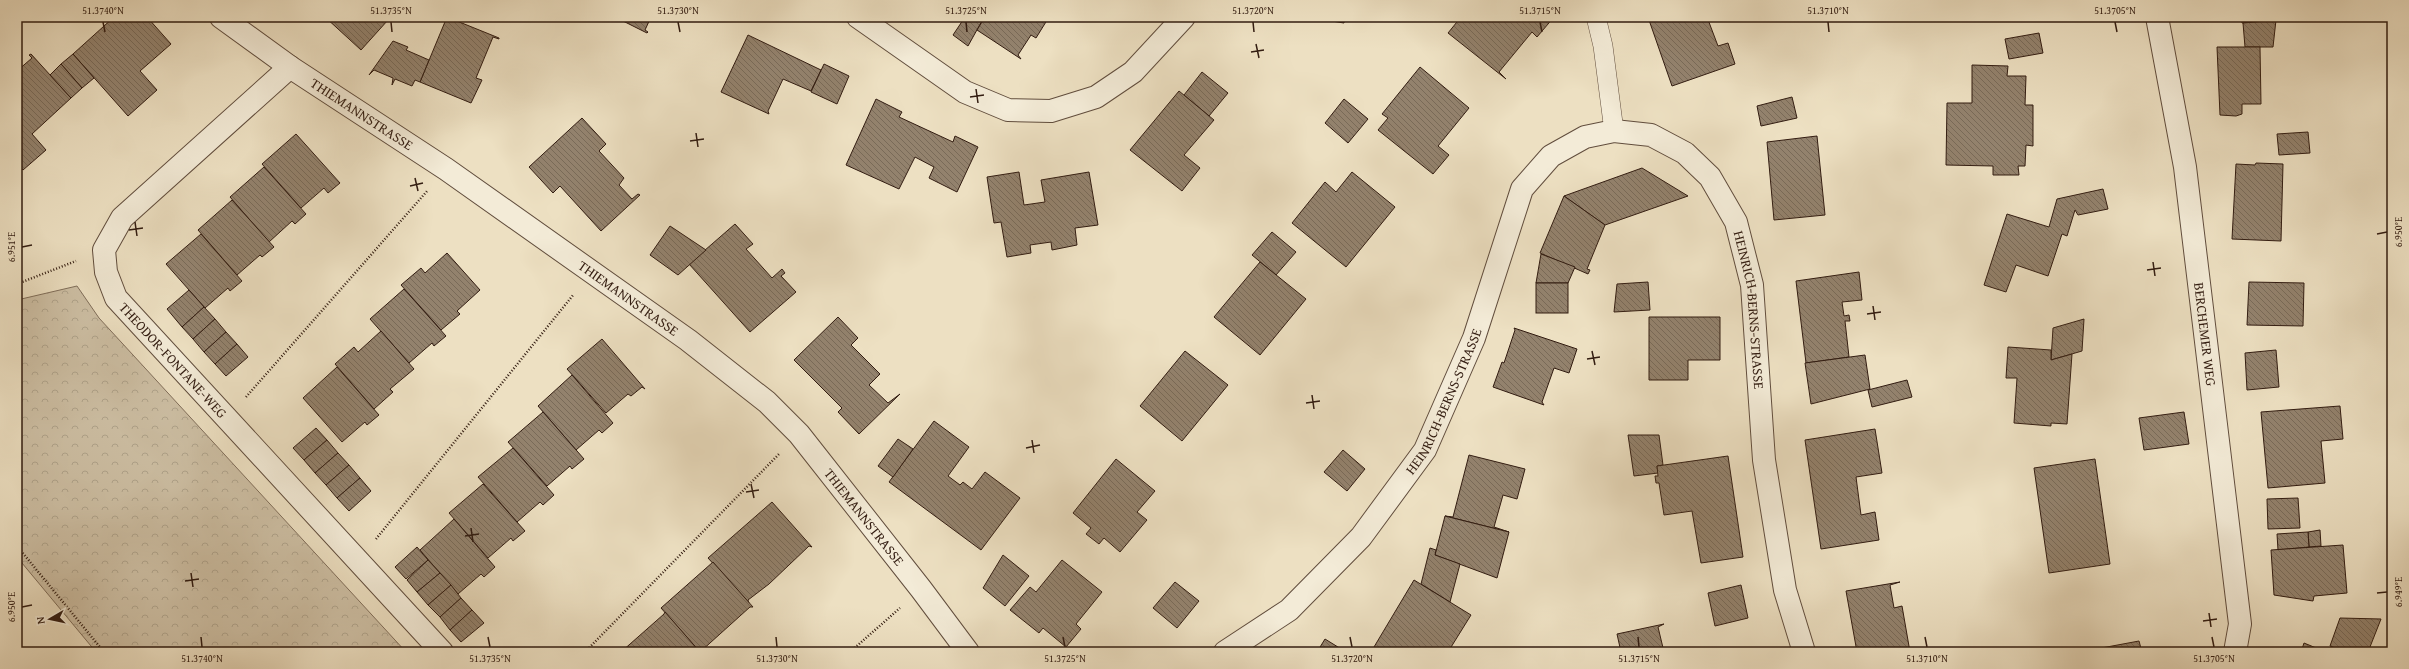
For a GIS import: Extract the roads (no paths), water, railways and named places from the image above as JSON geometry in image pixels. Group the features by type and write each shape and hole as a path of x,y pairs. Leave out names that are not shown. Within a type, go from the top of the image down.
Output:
{"street":[{"name":"THIEMANNSTRASSE","path":"221,17 290,67 453,173 688,340 767,402 799,434 922,589 968,652"},
{"path":"858,17 965,92 1008,110 1051,111 1096,97 1133,72 1184,17"},
{"name":"BERCHEMER WEG","path":"2157,17 2185,166 2212,383 2240,624 2235,652"},
{"name":"THEODOR-FONTANE-WEG","path":"290,67 122,218 104,250 106,272 116,298 442,652"},
{"name":"HEINRICH-BERNS-STRASSE","path":"1225,652 1289,610 1361,537 1425,450 1474,338 1522,189 1551,156 1585,138 1614,131 1651,135 1684,153 1710,177 1736,222 1752,285 1764,460 1785,590 1804,652"}],"lane":[{"path":"1596,17 1603,46 1614,131"}]}
